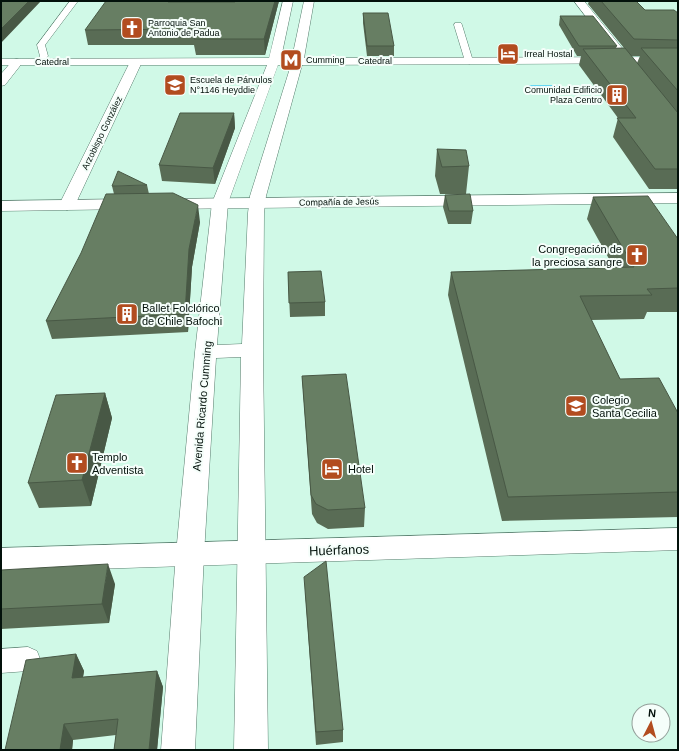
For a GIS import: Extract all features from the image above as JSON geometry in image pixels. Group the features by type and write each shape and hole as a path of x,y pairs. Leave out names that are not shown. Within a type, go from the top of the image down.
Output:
{"main road":[{"name":"Avenida Ricardo Cumming","path":"178,750 190,554 206,352 220,203 274,61 288,1"},
{"path":"251,750 252,350 256,213 257,203 297,61 309,1"},
{"path":"579,1 640,79"},
{"name":"Catedral","path":"1,62 678,60"},
{"path":"1,82 17,62"},
{"name":"Arzobispo González","path":"67,205 136,62"},
{"name":"Compañía de Jesús","path":"1,206 678,198"},
{"path":"206,352 252,350"},
{"name":"Huérfanos","path":"4,566 190,554 678,539"}],"lane":[{"path":"40,62 44,56 41,45 74,1"},
{"path":"458,25 469,61"},
{"path":"1,661 28,659"}],"water":[{"path":"528,85 559,85 562,90 531,90"}],"building":[{"path":"1,1 29,1 1,29"},
{"path":"106,1 275,1 264,39 194,39 198,29 85,30"},
{"path":"601,1 636,1 645,10 674,10 678,13 678,40 634,39"},
{"path":"363,13 388,13 394,46 367,46"},
{"path":"560,16 593,16 617,46 579,46"},
{"path":"625,48 678,113 678,169 655,169 617,118 636,118 583,49"},
{"path":"641,48 678,48 678,91"},
{"path":"180,113 234,113 213,168 159,165"},
{"path":"437,149 466,150 469,166 442,167"},
{"path":"118,171 147,185 112,186"},
{"path":"173,193 198,205 189,249 185,314 46,321 81,253 106,194"},
{"path":"470,194 473,211 449,211 445,195"},
{"name":"Colegio Santa Cecilia","path":"648,196 678,239 678,288 647,289 652,295 580,296 620,379 659,378 678,413 678,492 508,497 451,272 634,267 593,197"},
{"path":"321,271 325,302 289,303 288,272"},
{"name":"Hotel","path":"346,374 365,508 328,510 316,504 311,495 302,376"},
{"path":"105,393 82,480 28,483 56,395"},
{"path":"326,561 343,730 316,732 304,577"},
{"path":"108,564 102,604 1,609 1,570"},
{"path":"76,654 72,678 157,671 149,750 114,750 118,719 64,724 60,750 5,750 26,660"}],"place":[{"name":"Parroquia San Antonio de Padua","path":"132,28"},
{"name":"Irreal Hostal","path":"508,54"},
{"name":"Cumming","path":"291,60"},
{"name":"Escuela de Párvulos N°1146 Heyddie","path":"175,85"},
{"name":"Comunidad Edificio Plaza Centro","path":"617,95"},
{"name":"Congregación de la preciosa sangre","path":"637,255"},
{"name":"Ballet Folclórico de Chile Bafochi","path":"127,314"},
{"name":"Colegio Santa Cecilia","path":"576,406"},
{"name":"Templo Adventista","path":"77,463"},
{"name":"Hotel","path":"332,469"}]}
